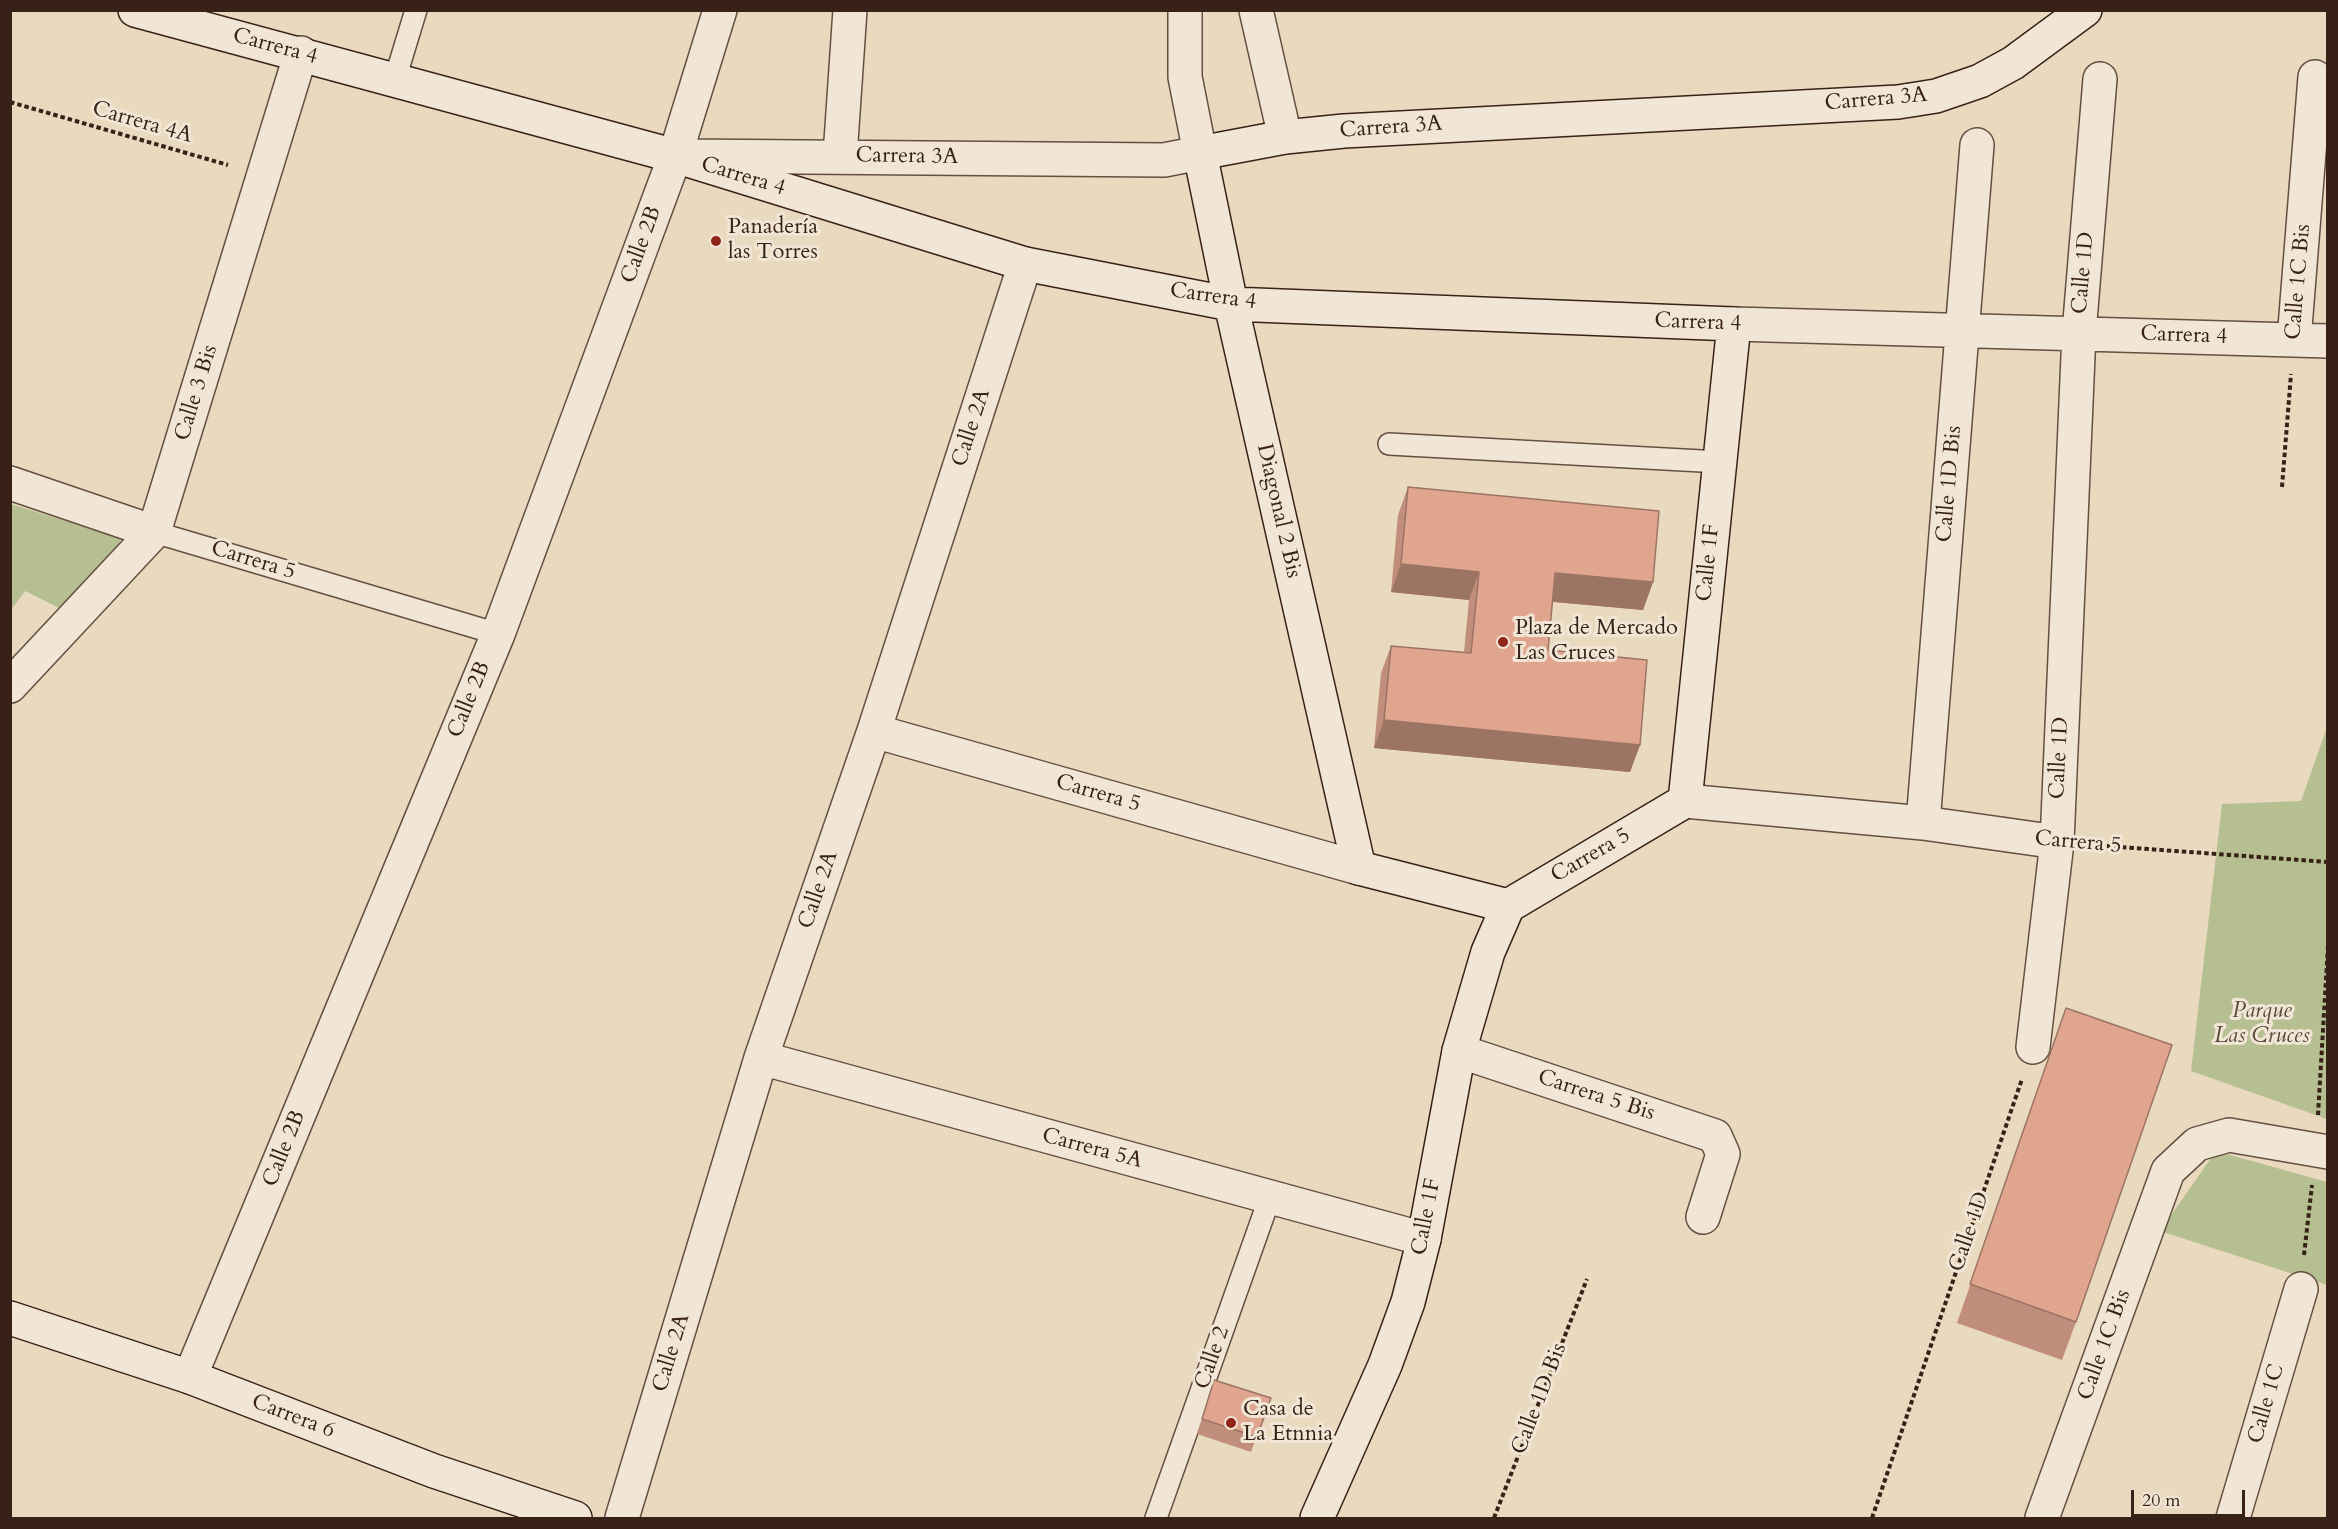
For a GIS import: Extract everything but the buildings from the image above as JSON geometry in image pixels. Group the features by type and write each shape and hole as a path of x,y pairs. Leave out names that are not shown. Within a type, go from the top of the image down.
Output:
{"street":[{"name":"Carrera 4","path":"135,10 201,19 301,53 675,156 1025,264 1231,304 1734,324 2328,341"},
{"name":"Calle 2B","path":"190,1377 498,634 675,156 720,10"},
{"path":"840,156 850,10"},
{"name":"Diagonal 2 Bis","path":"1185,10 1185,77 1200,153 1231,304 1359,868"},
{"path":"1256,10 1286,137"},
{"name":"Carrera 3A","path":"675,156 1164,160 1286,137 1378,129 1898,102 1926,97 1980,81 2013,63 2085,10"},
{"name":"Calle 3 Bis","path":"10,686 154,531 301,53"},
{"name":"Calle 1C Bis","path":"2294,340 2315,77"},
{"name":"Calle 1D","path":"2033,1047 2056,842 2079,333 2100,78"},
{"name":"Calle 1D Bis","path":"1923,823 1977,145"},
{"name":"Calle 2A","path":"622,1518 761,1058 874,730 1025,264"},
{"name":"Calle 1F","path":"1685,801 1734,324"},
{"name":"Carrera 5","path":"10,483 154,531"},
{"name":"Carrera 5","path":"874,730 1359,868 1508,906 1685,801 1923,823 2056,842"},
{"name":"Calle 1F","path":"1317,1518 1385,1365 1408,1302 1424,1239 1459,1051 1488,952 1508,906"},
{"name":"Carrera 5 Bis","path":"1459,1051 1715,1136 1723,1154 1703,1216"},
{"name":"Carrera 5A","path":"761,1058 1424,1239"},
{"name":"Calle 1C Bis","path":"2043,1518 2168,1171 2197,1144 2229,1135 2328,1152"},
{"name":"Calle 1C","path":"2233,1518 2301,1288"},
{"name":"Carrera 6","path":"10,1318 190,1377 434,1471 575,1518"}],"lane":[{"path":"395,79 416,10"},
{"path":"1389,444 1720,462"},
{"name":"Carrera 5","path":"154,531 498,634"},
{"name":"Calle 2","path":"1156,1518 1270,1197"}],"path":[{"name":"Carrera 4A","path":"10,102 264,176"},
{"name":"Calle 1C Bis","path":"2282,487 2294,340"},
{"name":"Carrera 5","path":"2056,842 2328,862"},
{"name":"Calle 1D","path":"1872,1518 2033,1047"},
{"name":"Calle 1D Bis","path":"1494,1518 1587,1279"}],"green space":[{"path":"11,504 121,538 110,565 61,609 25,591 11,610"},
{"name":"Parque Las Cruces","path":"2327,727 2327,1119 2191,1071 2222,804 2301,801"},
{"path":"2216,1151 2327,1182 2327,1285 2160,1231"}],"place":[{"name":"Panadería las Torres","path":"716,241"},
{"name":"Plaza de Mercado Las Cruces","path":"1503,642"},
{"name":"Casa de La Etnnia","path":"1231,1423"}]}
